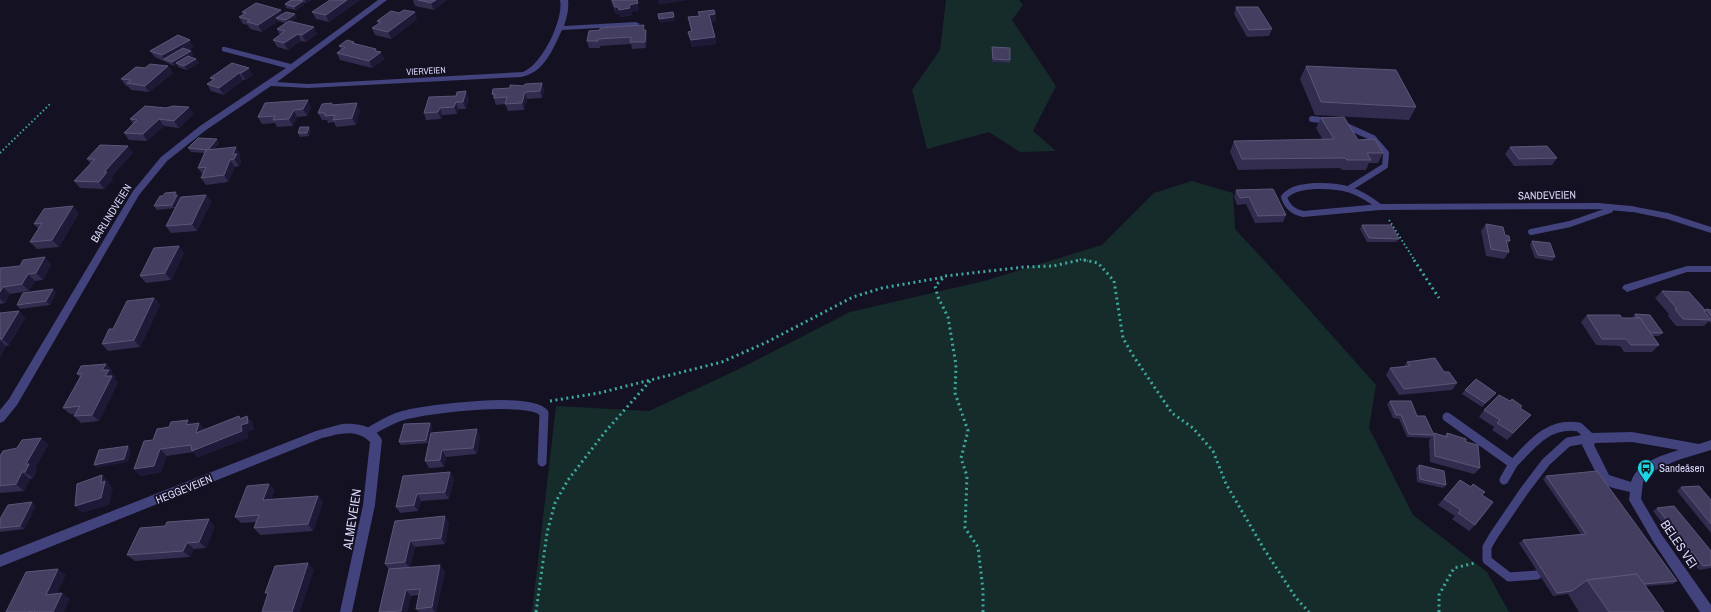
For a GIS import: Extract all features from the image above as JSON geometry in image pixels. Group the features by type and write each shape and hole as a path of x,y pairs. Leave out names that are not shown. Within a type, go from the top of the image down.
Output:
{"street":[{"name":"BARLINDVEIEN","path":"0,418 13,402 136,193 164,160 203,128 269,84 384,0"},
{"name":"VIERVEIEN","path":"269,84 308,86 514,76 527,74 534,71 546,54 560,28 565,11 564,0"},
{"path":"560,28 636,24"},
{"path":"225,49 292,67"},
{"name":"SANDEVEIEN","path":"1630,209 1668,216 1711,230"},
{"path":"1627,288 1687,269 1711,269"},
{"name":"HEGGEVEIEN","path":"0,561 320,434 350,427 369,432"},
{"name":"ALMEVEIEN","path":"346,612 364,540 375,458 376,440 369,432"},
{"path":"1699,449 1632,437 1592,438 1588,445 1605,479 1613,483 1636,488 1637,480 1647,468 1676,456 1699,449 1711,445"},
{"name":"BELES VEI","path":"1636,488 1635,500 1658,539 1708,612"}],"lane":[{"path":"1312,119 1335,122 1353,128 1378,142 1384,149 1387,159 1385,166 1350,188"},
{"name":"SANDEVEIEN","path":"1380,207 1360,192 1350,188 1318,185 1300,188 1286,193 1285,203 1294,212 1303,214 1380,207 1598,206 1630,209"},
{"path":"1531,232 1570,224 1607,210 1630,209"},
{"path":"369,432 378,425 402,415 429,409 527,405 541,409 544,413 542,462"},
{"path":"1447,418 1513,464"},
{"path":"1504,480 1513,464 1542,433 1550,428 1566,425 1580,427 1592,438"},
{"path":"1537,575 1509,577 1487,560 1487,546 1542,468 1560,447 1566,443 1576,440 1592,438"}],"path":[{"path":"0,153 50,104"},
{"path":"1380,207 1439,298"},
{"path":"527,405 599,393 722,362 767,342 853,297 882,288 945,276 1024,267 1053,266 1082,259 1098,263 1114,281 1123,338 1132,354 1172,413 1193,428 1213,452 1226,484 1264,549 1296,598 1309,612"},
{"path":"945,276 936,286 938,296 948,317 956,365 955,393 968,431 961,458 967,476 965,528 978,547 983,590 983,612"},
{"path":"536,612 547,532 555,503 568,480 604,432 651,381"},
{"path":"1439,612 1439,595 1454,568 1487,560"}],"green space":[{"path":"946,0 1019,0 1023,5 1012,20 1056,86 1033,131 1056,151 1020,152 989,132 927,149 912,90 940,50"},
{"path":"1192,181 1233,193 1235,229 1376,385 1369,428 1413,515 1487,572 1509,612 532,612 556,406 649,411 739,369 850,312 984,281 1102,245 1154,193"}],"building":[{"path":"291,0 303,1 294,7 285,4"},
{"path":"330,0 347,0 326,15 312,12"},
{"path":"418,0 436,0 431,3"},
{"path":"612,0 637,0 638,3 629,5 630,8 619,10 618,7 615,7"},
{"path":"256,3 281,10 258,25 247,22 250,20 239,17 246,13 242,12"},
{"path":"1236,7 1258,7 1272,29 1249,30"},
{"path":"404,10 415,12 388,32 372,28 381,22 377,21 391,11 399,13"},
{"path":"714,10 715,14 709,15 715,37 691,40 688,32 692,31 688,17 700,16 698,12"},
{"path":"286,12 295,14 286,20 276,18"},
{"path":"673,12 674,17 659,19 658,14"},
{"path":"289,21 314,27 302,35 298,34 284,43 273,40 285,31 277,29"},
{"path":"644,25 643,30 646,30 645,42 630,42 631,37 587,41 589,31 600,30 600,28"},
{"path":"178,35 190,40 162,55 150,51"},
{"path":"347,40 381,52 369,61 337,53 345,47 339,46"},
{"path":"992,47 1010,48 1010,60 993,59"},
{"path":"183,48 191,51 172,62 164,59"},
{"path":"188,56 196,59 184,66 176,63"},
{"path":"232,63 249,68 239,73 219,88 207,84 215,79 210,78"},
{"path":"150,64 168,66 145,86 127,83 131,80 121,79 136,67 145,68"},
{"path":"1306,66 1396,70 1416,107 1321,102"},
{"path":"542,83 540,91 525,92 522,103 505,104 507,97 494,98 495,94 492,94 493,89 510,88 510,85 524,86 525,84"},
{"path":"466,91 463,102 456,102 454,107 440,108 438,112 424,113 429,97 456,96 457,92"},
{"path":"308,100 303,109 294,110 289,119 273,120 275,116 258,117 265,103"},
{"path":"332,103 331,105 357,103 352,118 333,120 335,115 325,116 325,113 318,113 322,104"},
{"path":"145,106 166,108 173,106 189,107 174,121 159,119 143,134 124,133 137,120 130,119"},
{"path":"1344,117 1358,140 1375,139 1383,153 1367,153 1371,160 1347,160 1345,158 1242,159 1234,141 1334,139 1321,118"},
{"path":"300,127 309,127 307,133 298,133"},
{"path":"198,138 217,139 208,150 188,148"},
{"path":"100,145 128,146 104,172 107,172 99,182 74,181 95,159 87,159"},
{"path":"1547,146 1557,158 1519,159 1510,147"},
{"path":"236,147 233,154 237,154 234,159 230,160 224,175 201,178 206,167 198,168 206,150"},
{"path":"1273,189 1286,215 1258,216 1249,197 1240,198 1236,190"},
{"path":"176,192 174,195 177,195 172,205 154,206 160,196 163,196 165,193"},
{"path":"206,195 192,224 166,226 181,197"},
{"path":"73,206 52,240 30,242 42,223 34,224 44,209"},
{"path":"1486,224 1503,227 1505,235 1509,236 1510,241 1506,240 1509,252 1491,249"},
{"path":"1362,225 1391,225 1399,239 1369,238"},
{"path":"1532,241 1550,243 1555,257 1538,255"},
{"path":"179,246 165,273 140,276 154,248"},
{"path":"45,257 36,273 28,274 22,284 3,287 0,292 0,268 20,266 23,260"},
{"path":"53,289 46,301 17,305 23,293"},
{"path":"1662,291 1689,292 1706,311 1704,311 1711,320 1683,319"},
{"path":"154,298 134,340 102,344 109,329 113,329 127,301"},
{"path":"1706,309 1711,310 1711,316"},
{"path":"19,311 2,339 0,339 0,313"},
{"path":"1635,314 1650,315 1663,333 1650,333 1640,318 1637,318"},
{"path":"1587,315 1620,315 1622,318 1640,318 1659,345 1631,345 1626,339 1602,339"},
{"path":"1435,358 1444,372 1449,372 1457,383 1404,389 1390,368 1410,366 1407,362"},
{"path":"106,364 102,370 109,370 105,376 112,376 92,415 74,416 80,406 63,408 82,374 77,374 81,366"},
{"path":"1476,379 1496,393 1485,403 1465,390"},
{"path":"1499,395 1510,401 1512,399 1522,406 1520,408 1531,415 1513,433 1497,423 1500,420 1484,410"},
{"path":"1390,401 1411,401 1417,416 1425,416 1434,435 1409,434 1401,415 1396,415"},
{"path":"239,416 240,419 247,416 248,423 241,425 242,431 192,451 191,445 160,449 154,466 134,469 144,441 153,440 157,429 169,427 171,422 188,420 186,425 199,423 196,433"},
{"path":"430,423 426,440 399,442 404,424"},
{"path":"477,429 473,448 442,450 440,460 425,461 431,433"},
{"path":"1434,433 1447,437 1447,433 1466,439 1466,442 1478,445 1480,468 1435,456"},
{"path":"41,438 26,464 29,464 25,472 22,472 16,484 0,486 0,456 3,451 17,448 22,440"},
{"path":"128,446 124,459 94,465 99,450"},
{"path":"1419,465 1444,471 1446,485 1420,479"},
{"path":"1597,471 1677,581 1644,584 1637,574 1587,580 1572,591 1557,593 1523,540 1586,534 1546,476"},
{"path":"450,472 445,492 417,494 414,505 396,507 403,476"},
{"path":"102,475 101,483 105,481 101,498 75,506 77,484"},
{"path":"1460,480 1471,487 1473,484 1485,492 1482,495 1493,502 1475,525 1458,513 1461,510 1444,499"},
{"path":"269,484 263,500 318,496 308,524 254,528 259,515 235,517 247,486"},
{"path":"1699,486 1711,500 1711,524 1681,487"},
{"path":"32,502 20,526 0,528 0,519 8,505"},
{"path":"1674,506 1711,551 1711,565 1703,566 1657,508"},
{"path":"445,516 441,538 410,541 405,562 385,564 395,521"},
{"path":"209,519 199,542 187,543 183,551 127,555 140,528 165,526 167,522"},
{"path":"308,563 292,612 262,612 268,593 265,593 275,566"},
{"path":"440,565 432,607 416,609 420,589 406,590 401,611 379,612 389,569"},
{"path":"58,569 46,595 62,593 53,612 6,612 26,572"},
{"path":"1637,574 1664,612 1609,612 1587,580"}],"place":[{"name":"Sandeåsen","path":"1646,483"}]}
